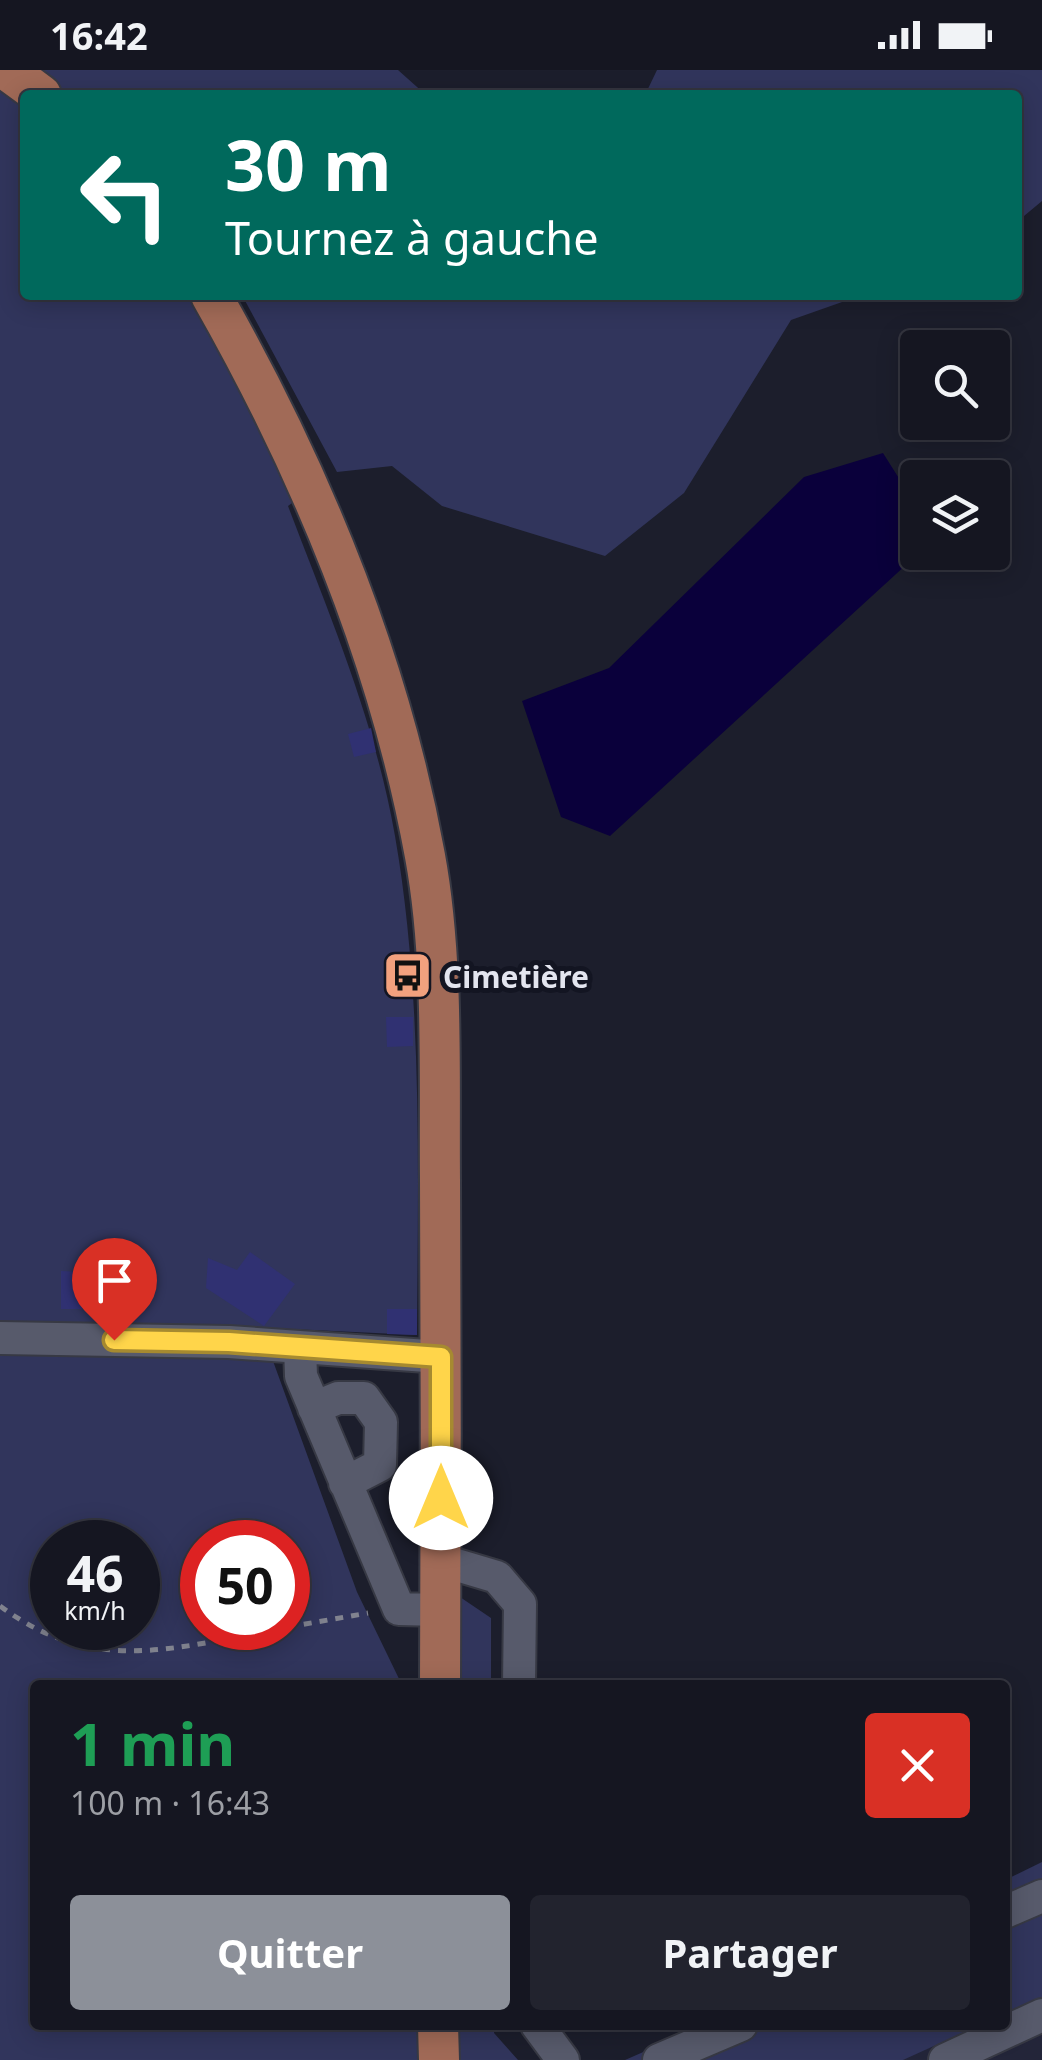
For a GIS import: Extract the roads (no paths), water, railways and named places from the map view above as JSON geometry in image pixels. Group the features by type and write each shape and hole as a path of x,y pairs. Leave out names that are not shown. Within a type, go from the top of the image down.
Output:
{"main road":[{"path":"7,70 35,90"},
{"path":"213,300 320,516 379,669 426,860 439,1069 440,1680"},
{"path":"438,2030 439,2060"}],"street":[{"path":"0,1338 229,1342 441,1357"},
{"path":"300,1347 301,1376 399,1609 440,1610"},
{"path":"314,1408 338,1398 364,1398 381,1422 380,1465 345,1483"},
{"path":"440,1560 497,1577 520,1604 519,1680"},
{"path":"1010,1910 1042,1896"},
{"path":"1010,2030 1042,2015"},
{"path":"541,2030 563,2060"},
{"path":"659,2060 729,2030"},
{"path":"945,2060 1010,2030"}],"place":[{"name":"Cimetière","path":"408,976"}]}
